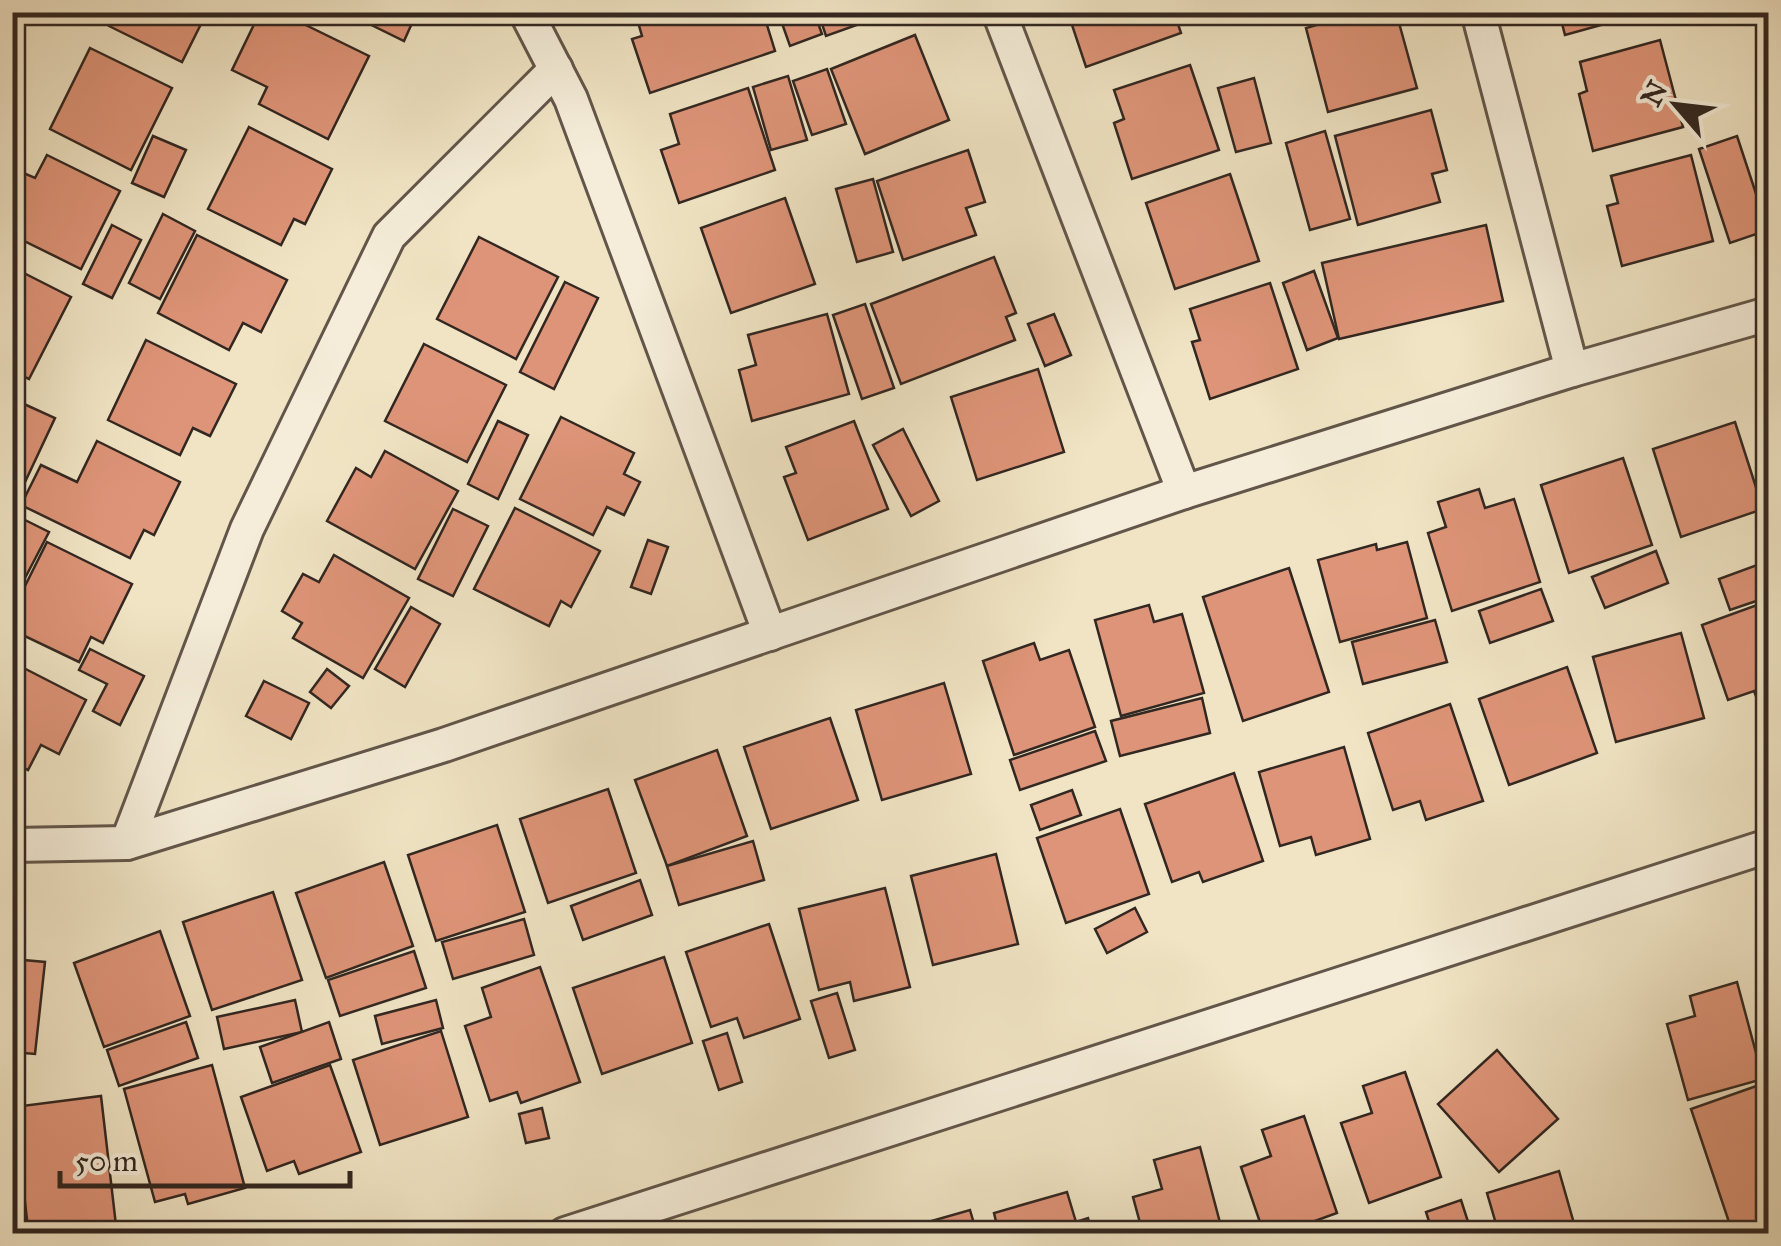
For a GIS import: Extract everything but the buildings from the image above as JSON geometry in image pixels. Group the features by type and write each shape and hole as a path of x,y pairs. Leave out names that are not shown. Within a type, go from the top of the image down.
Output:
{"street":[{"path":"526,12 570,98 770,634"},
{"path":"999,12 1184,492"},
{"path":"1478,12 1572,370"},
{"path":"127,843 248,528 388,236 556,69"},
{"path":"12,845 127,843 444,745 1184,492 1572,370 1768,314"},
{"path":"566,1234 1768,846"}]}
